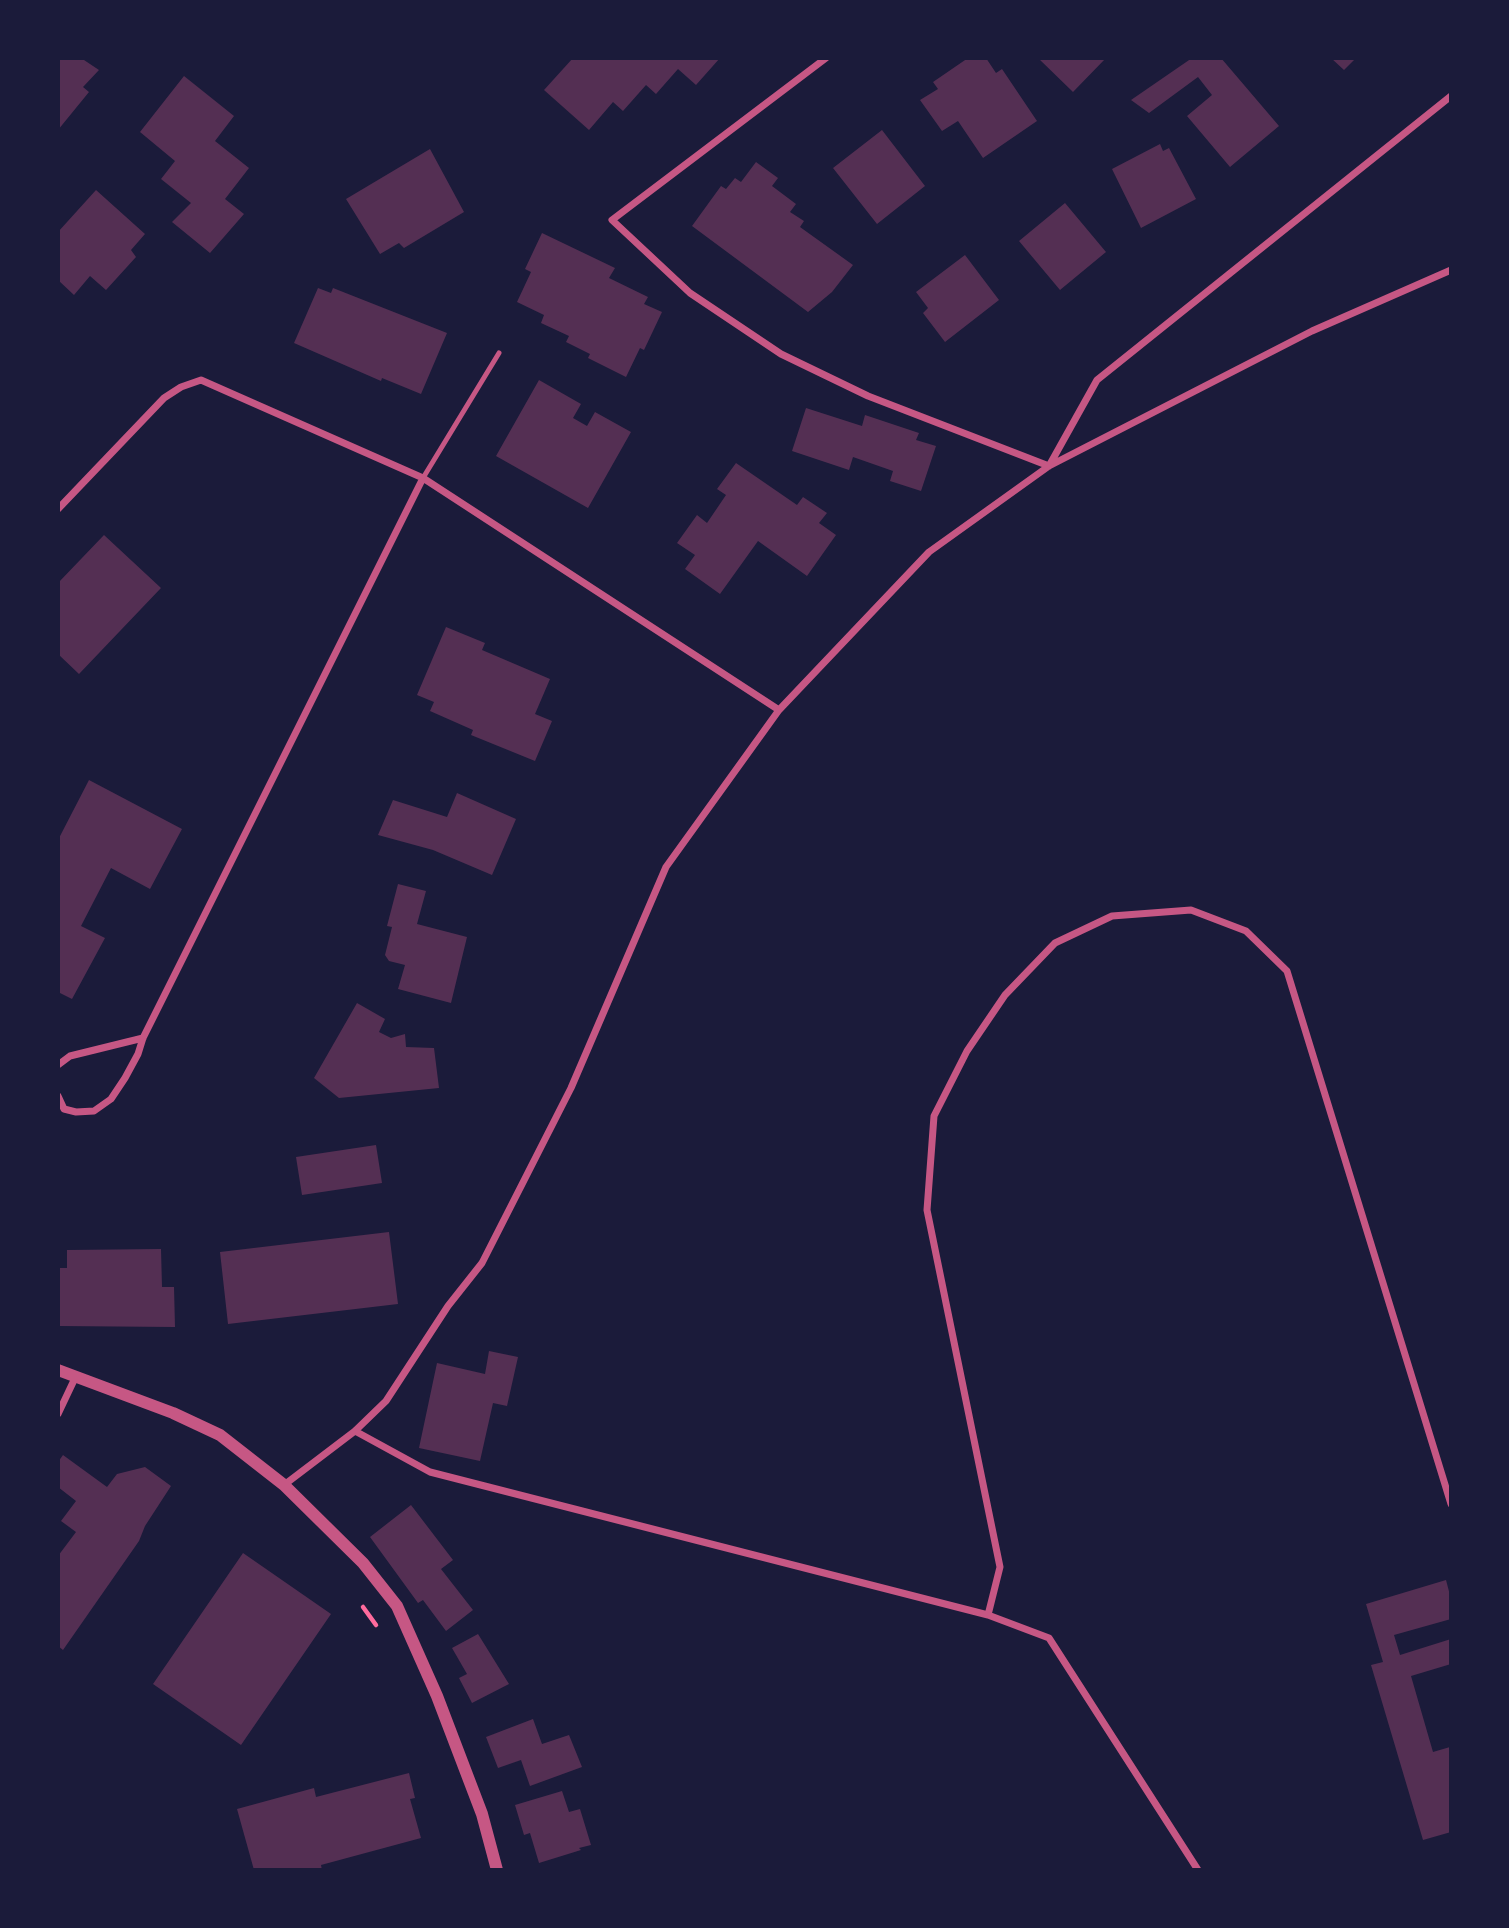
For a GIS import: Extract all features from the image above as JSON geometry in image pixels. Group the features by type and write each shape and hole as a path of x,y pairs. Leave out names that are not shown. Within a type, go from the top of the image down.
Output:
{"street":[{"path":"826,58 612,220 690,293 781,354 867,397 1049,466"},
{"path":"1049,466 1097,380 1451,96"},
{"path":"284,1485 355,1431 386,1401 448,1306 482,1263 571,1088 666,867 779,710 929,552 1049,466 1312,331 1451,270"},
{"path":"58,509 164,398 181,387 201,380 424,478 779,710"},
{"path":"58,1096 64,1109 76,1112 94,1111 111,1099 124,1078 424,478"},
{"path":"988,1615 1000,1567 927,1210 934,1116 967,1051 1005,995 1055,943 1112,916 1191,910 1247,932 1287,971 1451,1504"},
{"path":"58,1065 70,1056 143,1038"},
{"path":"58,1370 173,1413 220,1435 284,1485 363,1563 397,1606 442,1708 482,1814 497,1870"},
{"path":"58,1414 76,1376"},
{"path":"355,1431 430,1472 988,1615 1049,1638 1198,1870"}],"lane":[{"path":"424,478 499,353"}],"path":[{"path":"358,1600 380,1630"}],"building":[{"path":"58,58 81,58 99,70 83,87 89,92 58,130"},
{"path":"573,58 720,58 696,85 678,69 656,94 646,85 623,111 613,102 589,130 544,90"},
{"path":"968,58 986,58 996,73 1002,69 1037,121 983,158 958,121 942,131 920,100 938,89 933,82"},
{"path":"1038,58 1106,58 1073,92"},
{"path":"1192,58 1221,58 1279,126 1230,167 1187,116 1212,95 1198,77 1149,113 1131,100"},
{"path":"1331,58 1356,58 1344,70"},
{"path":"184,76 234,116 215,141 249,168 225,199 244,214 210,253 172,222 191,203 161,179 175,161 140,132"},
{"path":"882,130 925,186 877,224 833,168"},
{"path":"1160,144 1163,151 1169,148 1196,199 1141,228 1112,169"},
{"path":"430,149 464,212 404,248 399,243 380,254 346,199"},
{"path":"756,162 778,178 772,186 796,204 790,212 804,221 800,227 853,265 832,292 808,312 692,226 721,186 726,189 735,178 741,182"},
{"path":"96,190 145,234 131,250 136,257 106,290 90,276 74,295 58,280 58,232"},
{"path":"1065,203 1106,252 1060,290 1019,241"},
{"path":"542,233 615,268 609,278 648,297 644,304 662,312 644,350 640,348 626,377 588,358 590,354 566,342 569,336 541,323 544,315 517,302 531,272 525,269"},
{"path":"965,255 999,300 945,342 923,313 928,308 916,292"},
{"path":"318,288 331,293 333,288 447,333 421,394 382,378 381,381 294,343"},
{"path":"539,380 581,404 573,418 587,426 595,412 631,432 588,508 496,456"},
{"path":"806,408 862,426 865,415 919,433 916,440 936,446 921,491 890,481 893,471 853,457 849,470 792,451"},
{"path":"736,463 797,505 803,497 827,513 819,523 836,535 807,576 758,541 720,594 685,569 695,555 677,543 697,515 707,523 726,495 717,489"},
{"path":"104,535 161,588 79,674 58,654 58,583"},
{"path":"446,627 485,643 482,650 550,679 535,714 552,721 535,761 471,735 473,730 430,711 434,702 417,695"},
{"path":"89,780 182,829 150,889 111,868 81,926 105,938 72,999 58,992 58,840"},
{"path":"457,793 516,819 492,875 433,850 378,835 393,800 447,817"},
{"path":"398,884 426,891 417,924 467,937 451,1003 398,989 405,965 389,961 385,955 392,927 387,926"},
{"path":"357,1003 385,1019 379,1032 391,1038 405,1034 406,1047 434,1048 439,1088 339,1098 314,1078"},
{"path":"376,1145 382,1183 302,1195 296,1157"},
{"path":"389,1232 398,1304 228,1324 220,1252"},
{"path":"161,1249 162,1287 174,1287 175,1327 58,1326 58,1268 67,1268 67,1250"},
{"path":"489,1351 518,1357 507,1406 493,1403 480,1461 419,1448 437,1363 485,1374"},
{"path":"63,1455 107,1487 117,1474 145,1467 171,1486 145,1526 139,1541 63,1650 58,1646 58,1556 76,1532 61,1521 76,1501 58,1487 58,1462"},
{"path":"411,1505 453,1560 441,1569 473,1610 446,1631 423,1600 418,1603 370,1537"},
{"path":"243,1553 331,1614 241,1745 153,1684"},
{"path":"1446,1580 1451,1599 1451,1619 1394,1635 1400,1655 1451,1639 1451,1664 1411,1676 1433,1752 1450,1747 1451,1752 1451,1832 1423,1840 1371,1665 1383,1662 1366,1604"},
{"path":"478,1634 509,1684 472,1703 459,1678 467,1674 452,1648"},
{"path":"533,1719 542,1744 569,1735 582,1767 530,1786 521,1760 498,1768 486,1737"},
{"path":"409,1773 415,1798 410,1799 421,1838 321,1865 322,1870 254,1870 237,1809 314,1788 316,1797"},
{"path":"562,1791 569,1812 580,1809 591,1845 539,1863 530,1833 524,1835 515,1805"}]}
